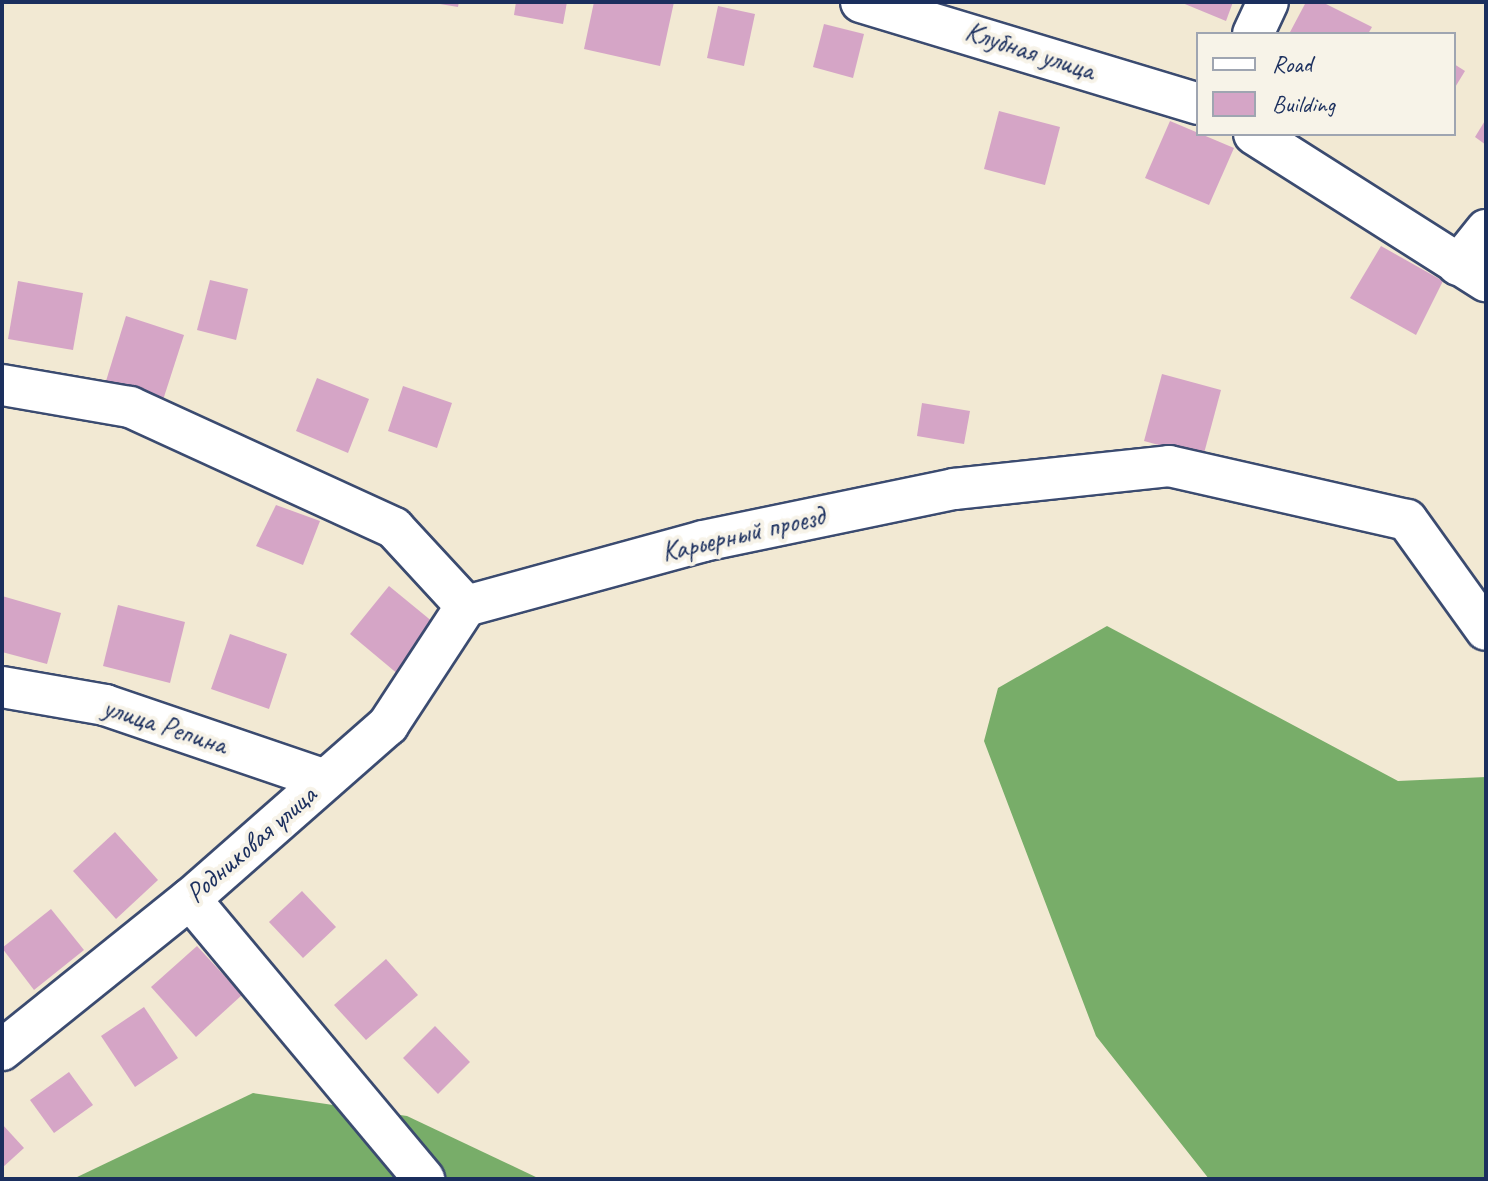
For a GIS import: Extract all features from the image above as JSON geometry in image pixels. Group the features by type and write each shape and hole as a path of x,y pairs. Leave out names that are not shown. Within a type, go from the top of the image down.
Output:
{"street":[{"name":"Клубная улица","path":"861,2 1196,103"},
{"path":"1254,32 1268,2"},
{"path":"1257,136 1472,273 1486,230"},
{"path":"2,385 130,407 380,521 394,528 466,606"},
{"name":"Карьерный проезд","path":"466,606 703,541 954,489 1169,466 1407,520 1486,630"},
{"name":"Родниковая улица","path":"2,1050 190,899 388,725 466,606"},
{"name":"улица Репина","path":"2,687 105,705 325,780"},
{"path":"190,899 424,1179"}],"green space":[{"path":"1107,626 1398,781 1486,777 1486,1179 1209,1179 1096,1036 984,741 998,688"},
{"path":"253,1093 407,1116 540,1179 73,1179"}],"building":[{"path":"428,2 459,2 458,7"},
{"path":"516,2 567,2 563,24 514,15"},
{"path":"594,2 674,2 660,66 584,49"},
{"path":"1180,2 1233,2 1226,21"},
{"path":"1306,2 1322,2 1372,27 1369,32 1290,32"},
{"path":"718,6 755,14 744,66 707,58"},
{"path":"824,24 864,34 853,78 813,67"},
{"path":"1456,65 1465,71 1456,86"},
{"path":"999,111 1060,127 1045,185 984,169"},
{"path":"1486,119 1486,145 1475,137"},
{"path":"1170,121 1196,132 1196,136 1206,136 1234,148 1209,205 1145,178"},
{"path":"1381,246 1443,281 1416,335 1350,298"},
{"path":"210,280 248,289 236,340 197,330"},
{"path":"18,281 83,293 73,350 8,339"},
{"path":"126,316 184,335 163,400 106,381"},
{"path":"1162,374 1221,390 1203,457 1144,441"},
{"path":"317,378 369,399 348,453 296,431"},
{"path":"403,386 452,403 437,448 388,431"},
{"path":"922,403 970,411 964,444 917,436"},
{"path":"276,505 320,521 303,565 256,546"},
{"path":"389,586 439,627 399,675 350,634"},
{"path":"2,596 61,613 47,664 2,652"},
{"path":"118,605 185,622 170,683 103,666"},
{"path":"230,634 287,654 269,709 211,689"},
{"path":"115,832 158,880 116,919 73,871"},
{"path":"302,891 336,927 303,958 269,922"},
{"path":"51,909 84,950 34,990 2,948"},
{"path":"197,946 242,995 196,1037 151,987"},
{"path":"386,959 418,995 366,1040 334,1005"},
{"path":"144,1007 178,1058 135,1087 101,1036"},
{"path":"435,1026 470,1062 438,1094 403,1058"},
{"path":"69,1072 93,1105 54,1133 30,1100"},
{"path":"2,1124 24,1148 2,1168"}]}
